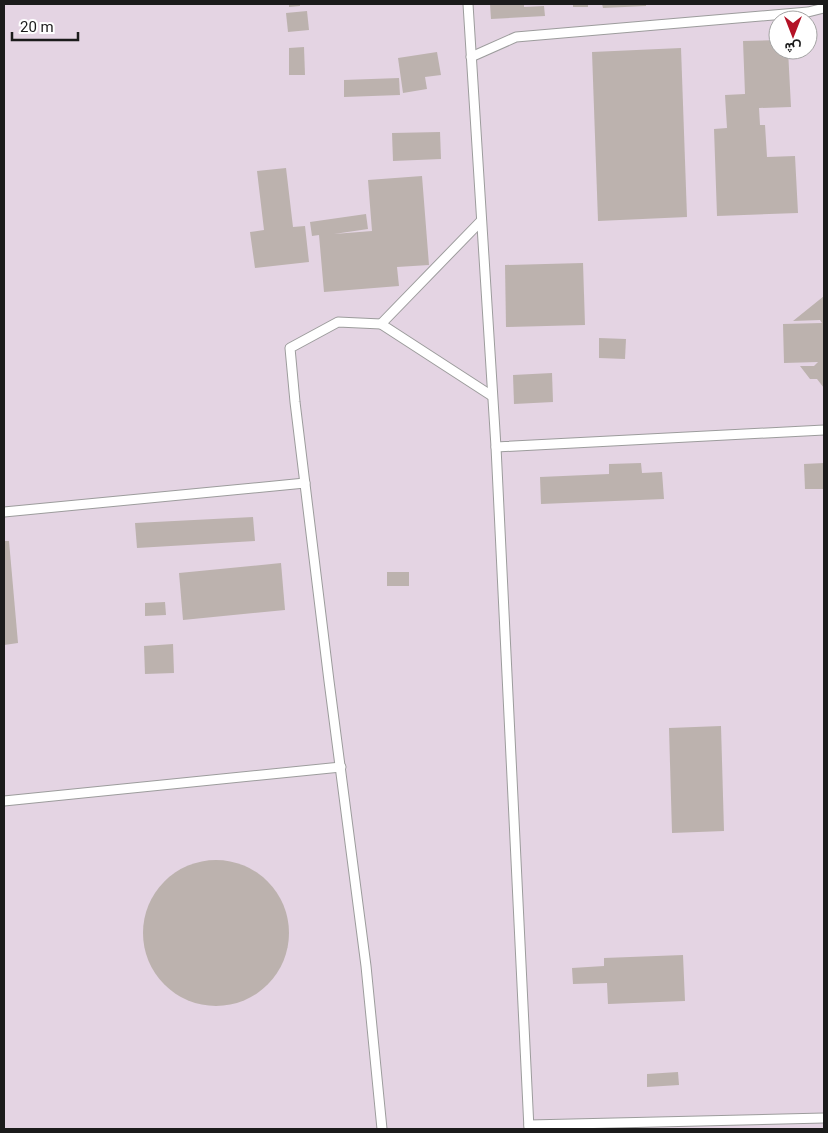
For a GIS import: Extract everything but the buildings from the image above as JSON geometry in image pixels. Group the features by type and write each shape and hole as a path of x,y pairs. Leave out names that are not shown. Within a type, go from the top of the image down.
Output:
{"lane":[{"path":"468,4 496,447 529,1127 824,1118"},
{"path":"471,57 516,37 808,12 824,8"},
{"path":"381,324 482,221"},
{"path":"382,1129 366,966 305,483 290,348 338,322 381,324 492,396"},
{"path":"496,447 824,430"},
{"path":"4,512 305,483"},
{"path":"4,801 340,767"}],"shaded area":[{"path":"4,4 824,4 824,1129 4,1129"}]}
